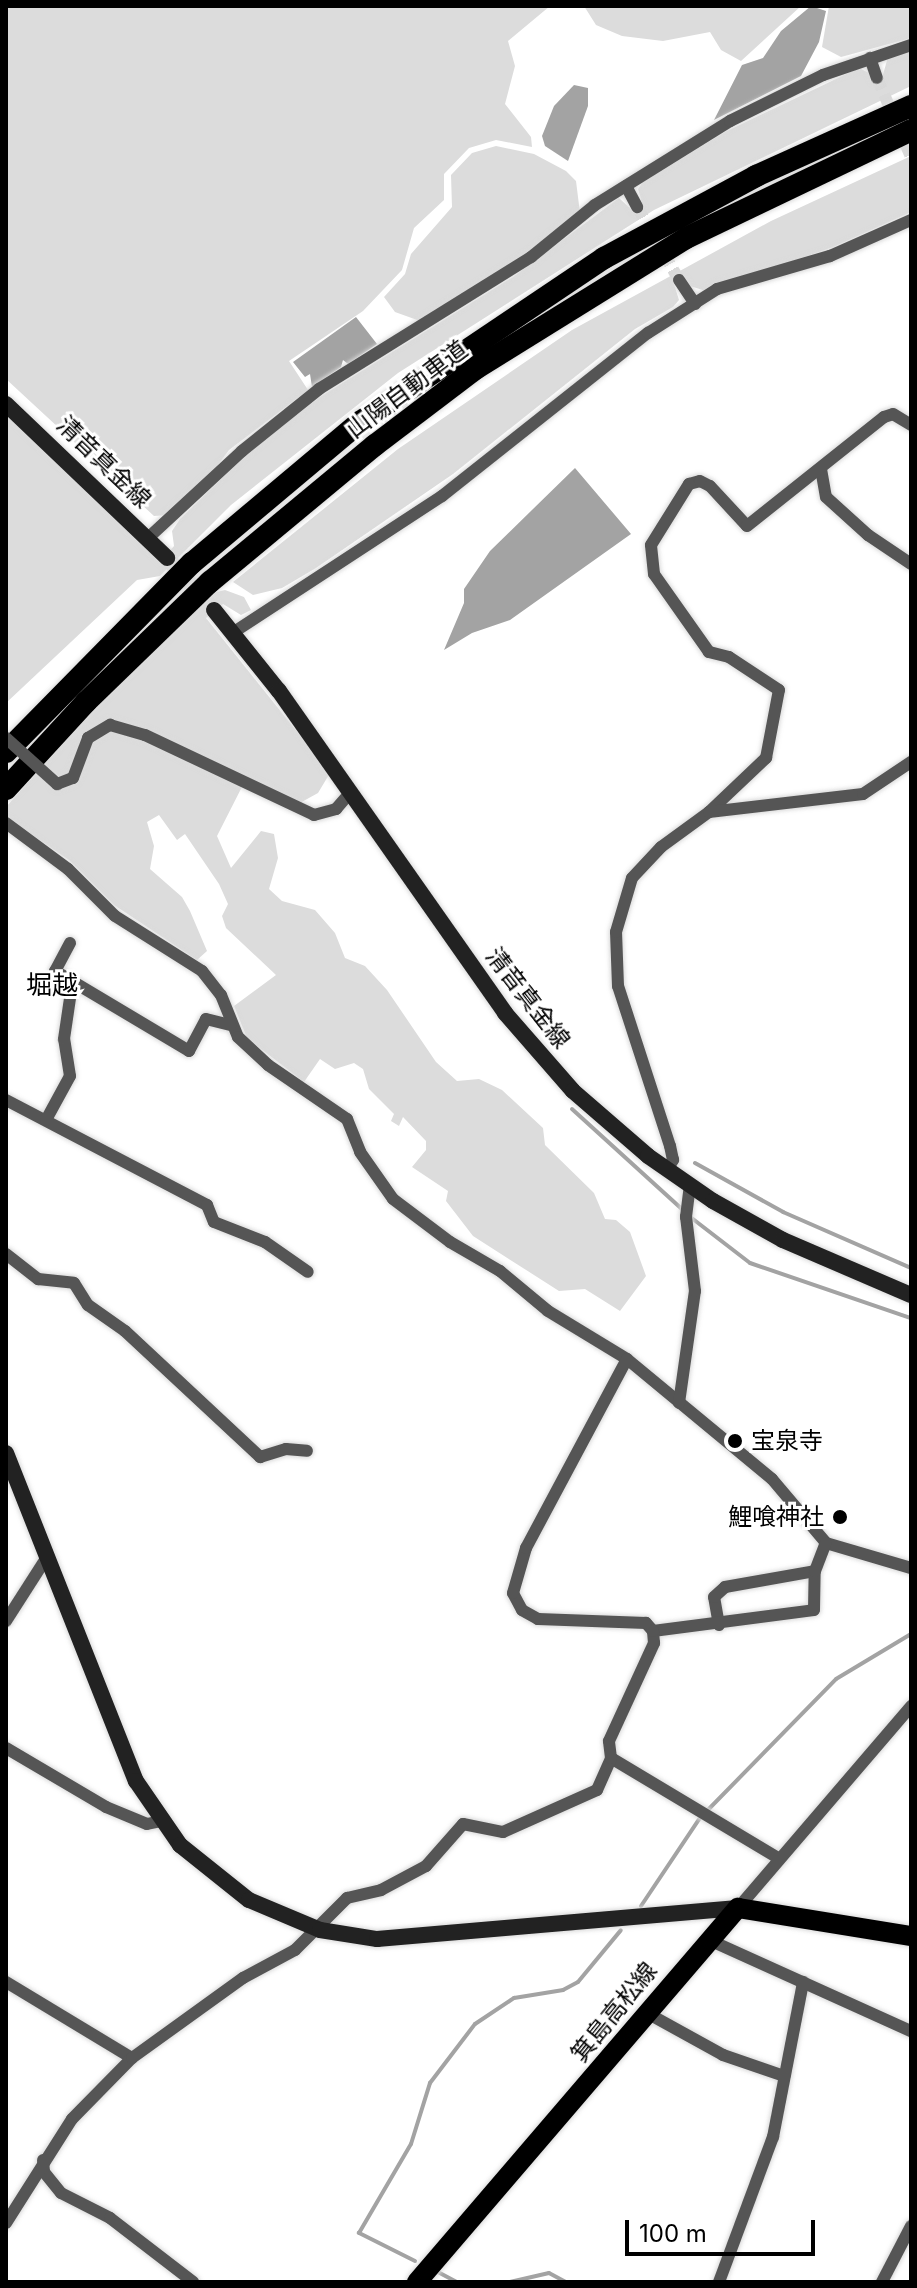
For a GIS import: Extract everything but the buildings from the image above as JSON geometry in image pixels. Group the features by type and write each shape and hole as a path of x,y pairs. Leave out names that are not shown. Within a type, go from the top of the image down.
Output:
{"highway":[{"name":"山陽自動車道","path":"6,752 192,563 360,422 604,258 756,176 911,106"},
{"name":"山陽自動車道","path":"6,789 96,692 210,582 475,369 686,238 911,130"}],"main road":[{"name":"清音真金線","path":"6,404 167,558"},
{"name":"清音真金線","path":"214,610 234,632 351,792 526,1038 596,1112 667,1170 688,1194 783,1240 911,1295"},
{"path":"6,1453 126,1756 161,1821 223,1884 280,1916 320,1930 407,1939 738,1908 911,1936"},
{"name":"箕島高松線","path":"417,2282 707,1939 738,1908"}],"street":[{"path":"148,538 242,451 319,389 518,265 626,186 730,121 870,58 911,45"},
{"path":"870,58 877,78"},
{"path":"626,186 637,207"},
{"path":"234,632 442,496 648,333 717,289 830,256 911,220"},
{"path":"679,280 695,304"},
{"path":"667,1170 673,1160 670,1146 618,986 616,932 625,895 643,864 709,812 766,758 779,690 729,657 709,652 654,574 651,545 689,484 700,481 710,486 747,526 884,417 893,414 911,425"},
{"path":"821,469 826,497 868,535 911,564"},
{"path":"6,738 57,784 73,778 88,738 110,725 145,735 314,815 336,809 351,792"},
{"path":"709,812 863,794 911,762"},
{"path":"6,823 68,869 115,916 202,971 221,995 230,1025 268,1065 347,1119 365,1161 393,1199 450,1242 500,1271 548,1311 627,1359 772,1479 826,1543 911,1568"},
{"path":"70,943 55,971 72,985 189,1051 206,1019 230,1025"},
{"path":"46,1120 70,1076 64,1039 72,985"},
{"path":"6,1100 207,1205 214,1222 265,1242 308,1272"},
{"path":"679,1403 695,1291 686,1217 688,1194"},
{"path":"6,1254 38,1279 74,1283 88,1305 125,1331 260,1457 286,1449 307,1451"},
{"path":"7,2217 72,2119 132,2058 320,1930 347,1898 381,1890 426,1866 463,1824 503,1832 597,1790 611,1758 609,1741 654,1643 653,1631 646,1623 538,1619 522,1610 513,1593 526,1548 627,1359"},
{"path":"653,1631 719,1625 814,1610 815,1571 826,1543"},
{"path":"6,1621 47,1557"},
{"path":"719,1625 714,1597 725,1587 815,1571"},
{"path":"738,1908 911,1706"},
{"path":"6,1748 106,1807 147,1824 161,1821"},
{"path":"611,1758 778,1858"},
{"path":"707,1939 911,2031"},
{"path":"6,1982 132,2058"},
{"path":"719,2282 773,2137 803,1982"},
{"path":"647,2013 723,2055 784,2076"},
{"path":"43,2160 44,2172 61,2193 110,2218 193,2282"},
{"path":"882,2282 911,2226"}],"shaded area":[{"path":"6,6 550,6 508,41 515,66 505,104 531,137 532,147 496,140 469,148 444,174 444,200 414,228 402,270 363,311 289,361 308,390 229,450 206,481 168,515 154,516 6,379"},
{"path":"584,6 801,6 741,61 721,50 710,32 663,41 622,36 596,25"},
{"path":"811,6 826,11 819,42 801,76 714,120 742,65 763,58 781,31"},
{"path":"829,6 911,6 911,38 841,57 822,47"},
{"path":"911,51 911,86 654,210 398,373 231,505 160,576 137,580 6,703 6,415 161,561 174,546 172,531 180,519 250,451 320,397 513,277 619,198 632,210 643,206 638,189 643,182 725,132 859,68 869,73 871,82 882,78 888,57"},
{"path":"574,85 588,88 588,106 568,161 545,146 542,136 554,106"},
{"path":"496,146 534,154 566,171 576,181 580,213 518,263 420,321 395,312 384,297 405,274 411,254 452,207 451,175 472,153"},
{"path":"911,156 911,212 833,247 706,291 690,286 682,275 673,281 679,300 673,307 635,329 453,474 316,568 282,588 253,595 233,582 398,449 572,330 771,221"},
{"path":"356,317 377,344 348,364 343,360 341,367 312,387 310,374 305,377 293,362"},
{"path":"575,468 631,534 510,620 472,633 444,650 464,603 464,589 490,551"},
{"path":"225,590 244,597 251,610 241,615 223,604 206,618 330,773 318,793 298,804 246,779 217,836 231,868 261,831 274,834 278,858 269,889 282,901 315,910 335,933 345,958 365,966 387,990 436,1062 457,1081 479,1079 502,1090 543,1128 545,1145 594,1193 605,1219 616,1220 630,1232 646,1276 620,1311 585,1289 559,1291 473,1236 446,1201 448,1191 412,1167 426,1150 426,1141 403,1117 399,1126 391,1121 394,1114 369,1089 363,1069 354,1063 335,1069 320,1059 304,1082 247,1038 234,1006 276,975 226,928 222,916 228,904 219,884 185,834 177,840 159,815 147,822 154,846 150,869 182,897 190,911 207,951 197,960 114,905 69,860 6,817 6,807 82,722 212,593"}],"waterway":[{"path":"572,1109 683,1210"},
{"path":"695,1163 783,1212 911,1268"},
{"path":"689,1216 750,1263 911,1318"},
{"path":"641,1906 700,1818 836,1679 911,1634"},
{"path":"415,2261 359,2233 411,2144 430,2083 475,2024 514,1998 563,1990 578,1982 621,1930"},
{"path":"436,2271 457,2282"},
{"path":"510,2282 549,2273 566,2282"}],"tunnel":[{"path":"877,78 911,157"},
{"path":"637,207 679,280"},
{"path":"167,558 214,610"}],"place":[{"name":"宝泉寺","path":"735,1441"},
{"name":"鯉喰神社","path":"840,1517"}],"district":[{"name":"堀越","path":"52,985"}]}
